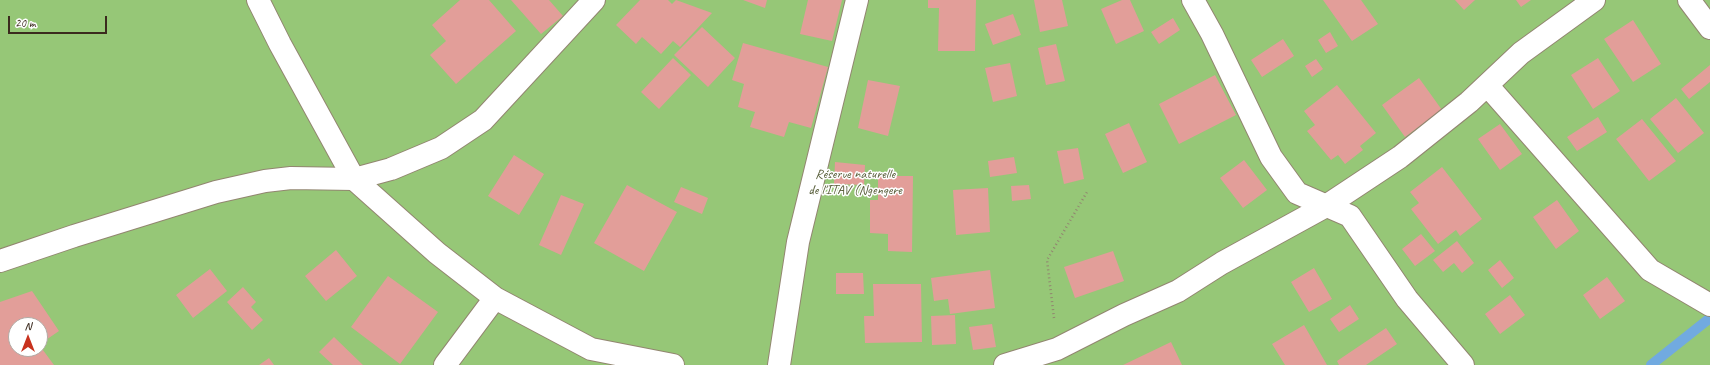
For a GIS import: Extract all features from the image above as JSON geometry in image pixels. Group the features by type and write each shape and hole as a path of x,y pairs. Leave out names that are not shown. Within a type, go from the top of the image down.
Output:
{"street":[{"path":"258,0 280,44 354,179 437,253 495,298 591,349 673,365"},
{"path":"0,261 74,236 216,192 265,181 291,178 354,179 391,169 442,148 483,120 594,0"},
{"path":"779,365 798,242 858,0"},
{"path":"1193,0 1212,34 1271,157 1297,193 1350,216 1407,299 1463,365"},
{"path":"1011,364 1057,349 1124,315 1178,291 1222,264 1326,206 1400,157 1469,102 1521,53 1594,0"},
{"path":"1689,0 1710,28"},
{"path":"1487,85 1650,270 1710,305"},
{"path":"445,365 495,298"}],"path":[{"path":"1057,349 1047,260 1087,192"}],"green space":[{"name":"Réserve naturelle de l'ITAV (Ngengere","path":"0,0 1710,0 1710,365 0,365"}],"building":[{"path":"460,0 489,0 516,31 456,84 430,55 446,41 432,25"},
{"path":"511,0 549,0 563,16 541,34"},
{"path":"640,0 668,0 672,4 676,0 712,13 680,47 673,41 661,54 642,37 636,44 616,25"},
{"path":"743,0 767,0 765,8"},
{"path":"808,0 842,0 832,41 800,34"},
{"path":"928,0 976,0 975,51 938,51 939,8 928,8"},
{"path":"1034,0 1062,0 1068,26 1040,32"},
{"path":"1122,0 1130,0 1144,31 1116,44 1101,9"},
{"path":"1323,0 1361,0 1378,24 1352,41"},
{"path":"1455,0 1475,0 1464,10"},
{"path":"1516,0 1531,0 1521,7"},
{"path":"1013,14 1021,35 993,45 985,24"},
{"path":"1173,18 1180,30 1159,44 1151,32"},
{"path":"1633,20 1661,64 1633,82 1604,39"},
{"path":"702,27 735,58 708,87 674,55"},
{"path":"1330,32 1338,46 1326,53 1318,40"},
{"path":"1283,39 1294,56 1262,77 1251,60"},
{"path":"743,43 828,67 811,128 789,122 784,137 750,127 755,112 738,107 744,84 732,80"},
{"path":"1056,44 1065,81 1046,85 1038,48"},
{"path":"673,58 691,75 659,109 641,92"},
{"path":"1598,58 1620,91 1593,109 1571,75"},
{"path":"1316,59 1323,69 1312,77 1305,66"},
{"path":"1010,63 1017,96 993,102 985,68"},
{"path":"1710,65 1710,82 1689,99 1681,89"},
{"path":"1215,75 1236,115 1179,144 1159,104"},
{"path":"1419,78 1442,110 1405,137 1382,105"},
{"path":"868,80 900,86 888,136 858,128"},
{"path":"1337,85 1376,133 1360,146 1363,150 1345,164 1338,155 1331,160 1307,131 1315,125 1304,111"},
{"path":"1676,98 1704,133 1678,153 1650,119"},
{"path":"1598,117 1607,132 1577,151 1567,137"},
{"path":"1642,119 1676,161 1649,181 1616,139"},
{"path":"1129,123 1147,162 1123,173 1105,134"},
{"path":"1500,124 1522,154 1500,170 1478,139"},
{"path":"1078,148 1084,179 1064,184 1057,151"},
{"path":"514,155 544,174 519,215 488,196"},
{"path":"1014,157 1017,173 990,177 988,161"},
{"path":"1244,160 1267,190 1243,208 1220,178"},
{"path":"835,162 865,165 864,185 834,184"},
{"path":"1442,167 1482,219 1460,236 1456,230 1438,244 1411,209 1419,203 1410,192"},
{"path":"878,176 913,176 912,252 888,251 888,234 870,233 870,200 878,200"},
{"path":"627,185 677,212 644,271 594,243"},
{"path":"1029,185 1031,199 1012,201 1011,186"},
{"path":"681,187 708,198 702,214 674,202"},
{"path":"988,188 990,232 956,235 953,190"},
{"path":"561,195 584,204 561,255 539,245"},
{"path":"1557,200 1579,231 1556,249 1533,217"},
{"path":"1421,234 1435,251 1415,266 1402,249"},
{"path":"1457,241 1474,263 1462,273 1454,263 1443,272 1433,260"},
{"path":"336,250 357,276 326,301 305,276"},
{"path":"1113,251 1124,281 1075,298 1064,267"},
{"path":"1500,260 1514,278 1502,288 1488,270"},
{"path":"1314,268 1332,299 1309,312 1291,282"},
{"path":"210,269 227,291 193,318 176,295"},
{"path":"990,270 995,308 950,314 948,299 934,301 931,278"},
{"path":"836,273 863,273 864,294 836,294"},
{"path":"388,276 438,312 400,364 351,327"},
{"path":"1607,277 1625,301 1600,319 1583,295"},
{"path":"873,284 921,284 922,342 865,343 864,316 874,316"},
{"path":"243,287 256,302 251,307 263,320 252,330 227,302"},
{"path":"32,291 59,331 48,339 48,317 8,317 8,357 48,357 54,365 0,365 0,302"},
{"path":"1510,295 1525,315 1500,334 1485,314"},
{"path":"1350,305 1359,319 1339,332 1330,319"},
{"path":"955,315 956,344 932,345 931,316"},
{"path":"992,324 996,347 973,350 969,327"},
{"path":"1304,325 1327,365 1285,365 1272,344"},
{"path":"1386,328 1397,344 1366,365 1339,365 1337,361"},
{"path":"334,337 363,365 333,365 319,352"},
{"path":"1171,342 1182,365 1123,365"},
{"path":"269,358 274,365 259,365"}],"waterway":[{"path":"1651,365 1710,318"}]}
